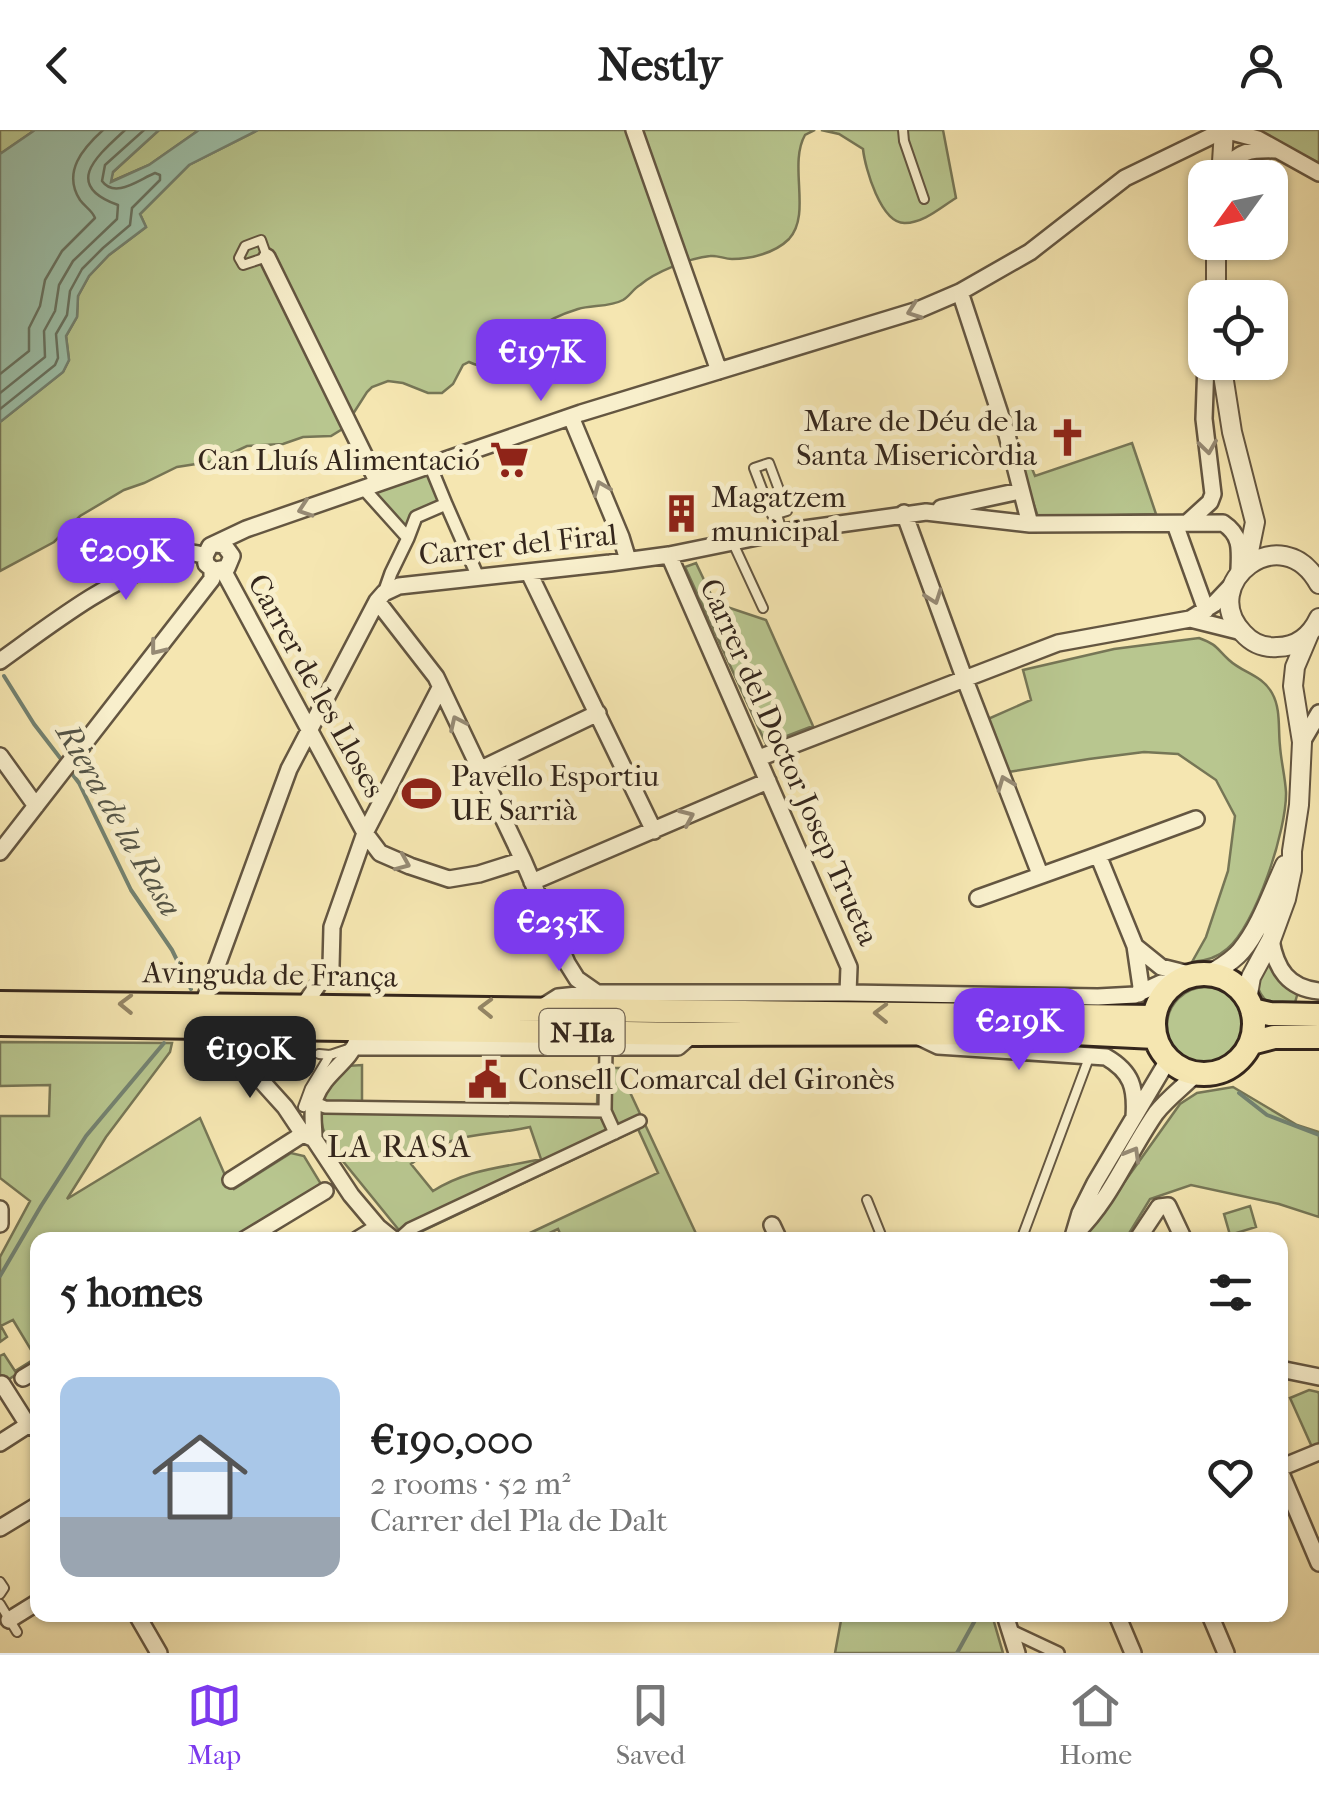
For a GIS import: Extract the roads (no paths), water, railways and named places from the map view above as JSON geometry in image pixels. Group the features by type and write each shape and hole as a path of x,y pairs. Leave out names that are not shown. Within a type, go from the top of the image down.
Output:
{"main road":[{"path":"1218,976 1232,983 1249,1005 1254,1026 1251,1043 1229,1068 1213,1074 1196,1074 1168,1060 1154,1027 1157,1006 1191,978 1218,976"},
{"name":"Avinguda de França","path":"0,1003 206,1015 361,1038 472,1030 910,1034 1074,1033 1154,1027"},
{"path":"1249,1005 1318,1026"},
{"name":"Avinguda de França","path":"0,1024 206,1015 304,1006 538,1008 1154,1027"},
{"path":"1251,1043 1318,1026"}],"street":[{"path":"634,130 719,371"},
{"path":"1222,160 1224,130"},
{"path":"0,852 212,579 214,560 246,529 571,417 918,310 960,292 1030,252 1124,178 1224,130 1258,140 1319,173"},
{"path":"1232,160 1248,150 1280,150"},
{"path":"267,257 371,486 408,538"},
{"path":"960,292 1007,435 1030,524"},
{"path":"1205,380 1204,419 1213,494 1210,502 1181,523 1206,610"},
{"path":"1224,380 1232,432 1255,522 1274,544 1304,562 1319,584"},
{"path":"571,417 628,560"},
{"path":"430,465 478,577"},
{"name":"Carrer del Firal","path":"381,597 399,586 668,555 782,532 926,512 1020,491"},
{"path":"386,1232 308,1136 302,1108 238,1055 206,1015 290,769 308,730 381,597 416,517 446,504"},
{"name":"Carrer del Firal","path":"926,512 1030,524 1223,523 1239,540 1239,575"},
{"path":"904,514 1040,874"},
{"path":"1255,522 1230,598 1231,612 1247,636 1284,670 1293,686"},
{"path":"0,661 109,586 145,568 190,552 214,560"},
{"name":"Carrer del Doctor Josep Trueta","path":"668,555 849,967 848,993"},
{"path":"758,758 1058,643 1190,619 1206,610 1239,575 1265,556 1304,562"},
{"name":"Carrer de les Lloses","path":"214,560 364,833 380,852 448,878 479,874 522,860"},
{"path":"529,573 654,831"},
{"path":"381,597 436,677 567,963 577,979 597,993"},
{"path":"1190,619 1247,636 1271,648 1298,642 1314,626"},
{"path":"1249,1005 1251,977 1271,940 1292,870 1302,742 1293,686 1295,666 1314,626"},
{"path":"304,1006 331,966 332,928 364,833 440,688"},
{"path":"1302,742 1319,713"},
{"path":"479,770 598,714"},
{"path":"0,756 36,806"},
{"path":"532,882 768,781"},
{"path":"978,898 1196,819"},
{"path":"1135,946 1161,967 1191,978 1226,965 1241,952 1259,921 1292,851"},
{"path":"1098,854 1135,946 1139,994"},
{"path":"1271,940 1274,958 1288,980 1305,990 1319,991"},
{"name":"Avinguda de França","path":"538,1008 558,997 597,993 1082,997 1139,994 1161,983 1191,978"},
{"path":"472,1030 492,1048"},
{"name":"Avinguda de França","path":"361,1038 492,1048 606,1048 678,1047 693,1034"},
{"name":"Avinguda de França","path":"910,1034 938,1046 1106,1057 1122,1066 1129,1076 1134,1117"},
{"path":"302,1108 354,1051 361,1038"},
{"path":"606,1048 604,1111 615,1133"},
{"path":"1075,1232 1080,1213 1168,1060"},
{"path":"1078,1232 1124,1170 1158,1110 1196,1074"},
{"path":"302,1108 604,1111"},
{"path":"302,1108 308,1136"},
{"path":"406,1232 640,1121"},
{"path":"231,1180 308,1136"},
{"path":"258,1232 324,1190"},
{"path":"1142,1232 1159,1207 1168,1206 1180,1232"},
{"path":"0,1209 0,1224"},
{"path":"369,1232 378,1226"},
{"path":"1288,1371 1319,1378"},
{"path":"2,1384 30,1423"},
{"path":"0,1443 30,1428"},
{"path":"1288,1466 1319,1452"},
{"path":"1288,1488 1319,1563"},
{"path":"0,1528 30,1509"},
{"path":"13,1626 30,1610"},
{"path":"140,1622 159,1653"},
{"path":"1120,1622 1133,1653"},
{"path":"1213,1622 1226,1653"},
{"path":"1007,1623 1016,1653"},
{"path":"1007,1623 1058,1653"}],"lane":[{"path":"903,130 924,200"},
{"path":"769,463 787,511 776,514 772,516 754,468 769,463"},
{"path":"776,514 782,532"},
{"path":"732,541 762,608"},
{"path":"302,1108 330,1055 361,1038"},
{"path":"238,1055 278,1054"},
{"path":"319,1054 330,1055"},
{"path":"1024,1232 1090,1055"},
{"path":"867,1200 880,1232"},
{"path":"0,1582 4,1588 0,1594"},
{"path":"0,1604 13,1626"}],"water":[{"path":"35,130 159,130 113,172 111,182 149,165 199,130 258,130 189,165 140,214 146,227 109,255 89,276 78,296 77,317 66,336 69,360 63,372 0,422 0,154"}],"waterway":[{"name":"Riera de la Rasa","path":"4,676 64,763"},
{"name":"Riera de la Rasa","path":"70,771 131,890 172,950 191,989"},
{"name":"Riera de la Rasa","path":"0,1276 86,1136 164,1043"},
{"path":"1239,1093 1267,1115 1319,1135"},
{"path":"957,1653 974,1622"}],"place":[{"name":"Mare de Déu de la Santa Misericòrdia","path":"1067,438"},
{"name":"Can Lluís Alimentació","path":"510,460"},
{"name":"Magatzem municipal","path":"681,514"},
{"name":"Pavello Esportiu UE Sarrià","path":"421,793"},
{"name":"Consell Comarcal del Gironès","path":"488,1079"}],"district":[{"name":"LA RASA","path":"400,1146"}]}
